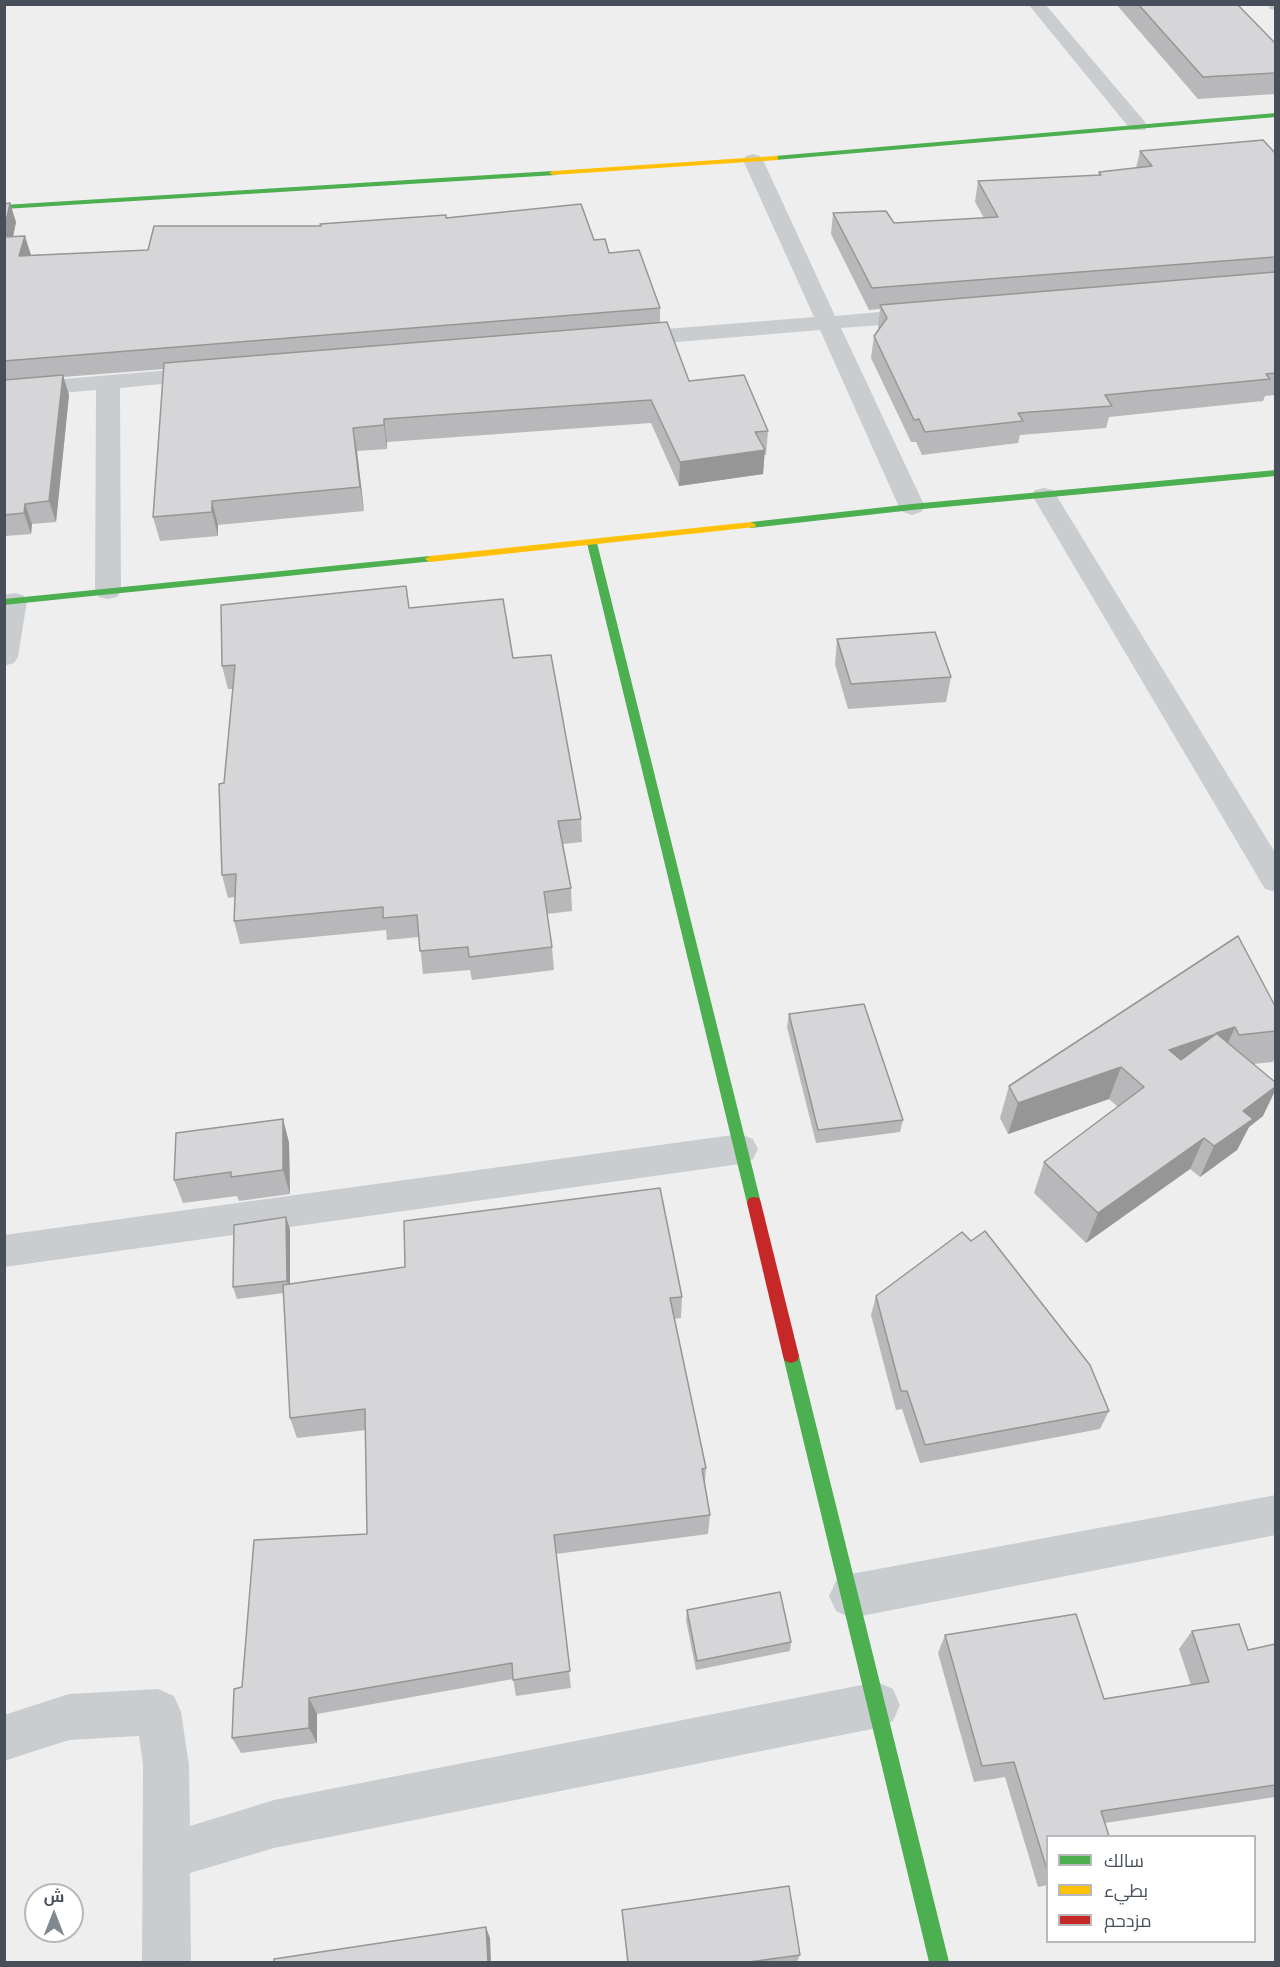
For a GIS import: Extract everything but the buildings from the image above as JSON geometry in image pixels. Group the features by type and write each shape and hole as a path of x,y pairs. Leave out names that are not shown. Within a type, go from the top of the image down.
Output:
{"street":[{"path":"1036,4 1138,126"},
{"path":"4,207 753,160 1275,115"},
{"path":"753,160 912,507"},
{"path":"603,341 945,313"},
{"path":"4,391 225,373"},
{"path":"108,382 108,591"},
{"path":"4,657 9,601 592,543 912,507 1275,473"},
{"path":"1044,495 1275,881"},
{"path":"592,543 939,1962"},
{"path":"4,1251 740,1149"},
{"path":"851,1596 1275,1515"},
{"path":"167,1857 273,1824 877,1705"},
{"path":"4,1738 69,1717 158,1712 166,1765 167,1962"}],"traffic: fast":[{"path":"775,158 1276,115"},
{"path":"4,207 553,173"},
{"path":"751,525 912,507 1276,473"},
{"path":"592,543 754,1203"},
{"path":"4,602 430,559"},
{"path":"791,1356 939,1962"}],"traffic: slow":[{"path":"553,173 775,158"},
{"path":"430,559 751,525"}],"traffic: jam":[{"path":"754,1203 791,1356"}]}
